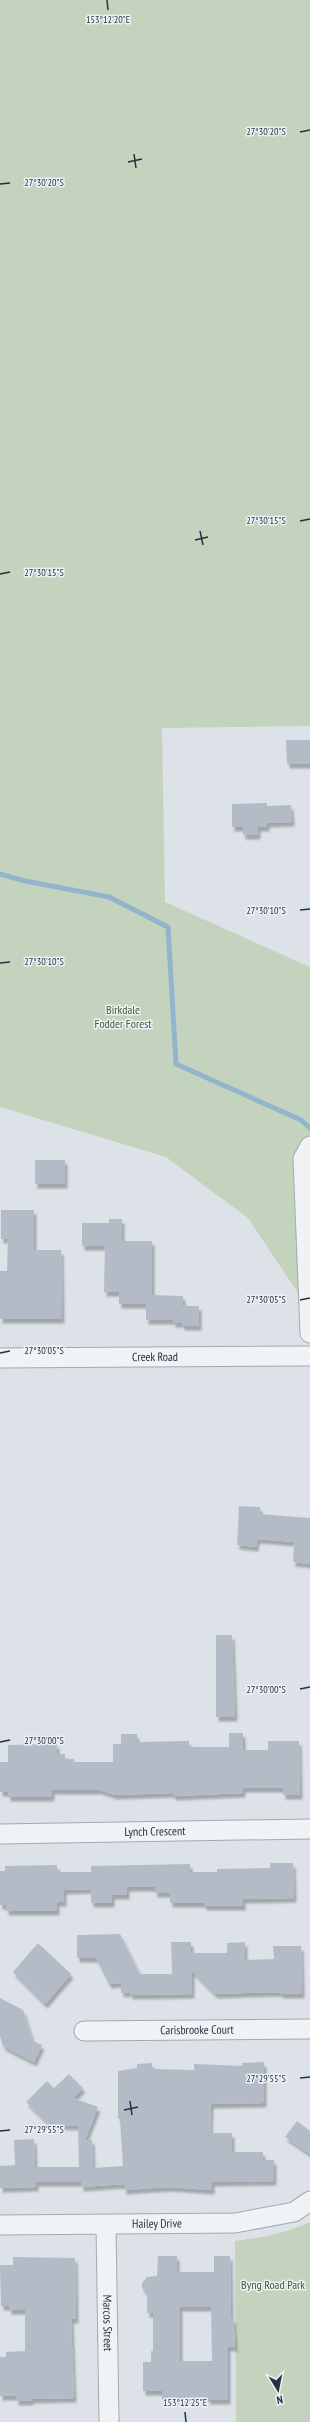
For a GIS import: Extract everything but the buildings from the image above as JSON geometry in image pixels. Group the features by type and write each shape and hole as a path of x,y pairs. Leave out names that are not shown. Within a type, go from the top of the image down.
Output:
{"street":[{"path":"307,1153 310,1333"},
{"name":"Creek Road","path":"0,1358 310,1356"},
{"name":"Lynch Crescent","path":"0,1834 310,1829"},
{"name":"Carisbrooke Court","path":"84,2032 310,2029"},
{"name":"Hailey Drive","path":"0,2225 235,2223 294,2212 310,2202"},
{"name":"Marcos Street","path":"106,2225 109,2422"}],"green space":[{"name":"Birkdale Fodder Forest","path":"0,0 310,0 310,726 162,728 165,902 310,967 310,1336 301,1336 298,1293 248,1218 166,1157 0,1107"},
{"name":"Byng Road Park","path":"310,2222 310,2422 236,2422 235,2241 273,2234"}],"waterway":[{"path":"0,874 25,881 109,897 168,927 176,1064 301,1120 310,1128"}]}
